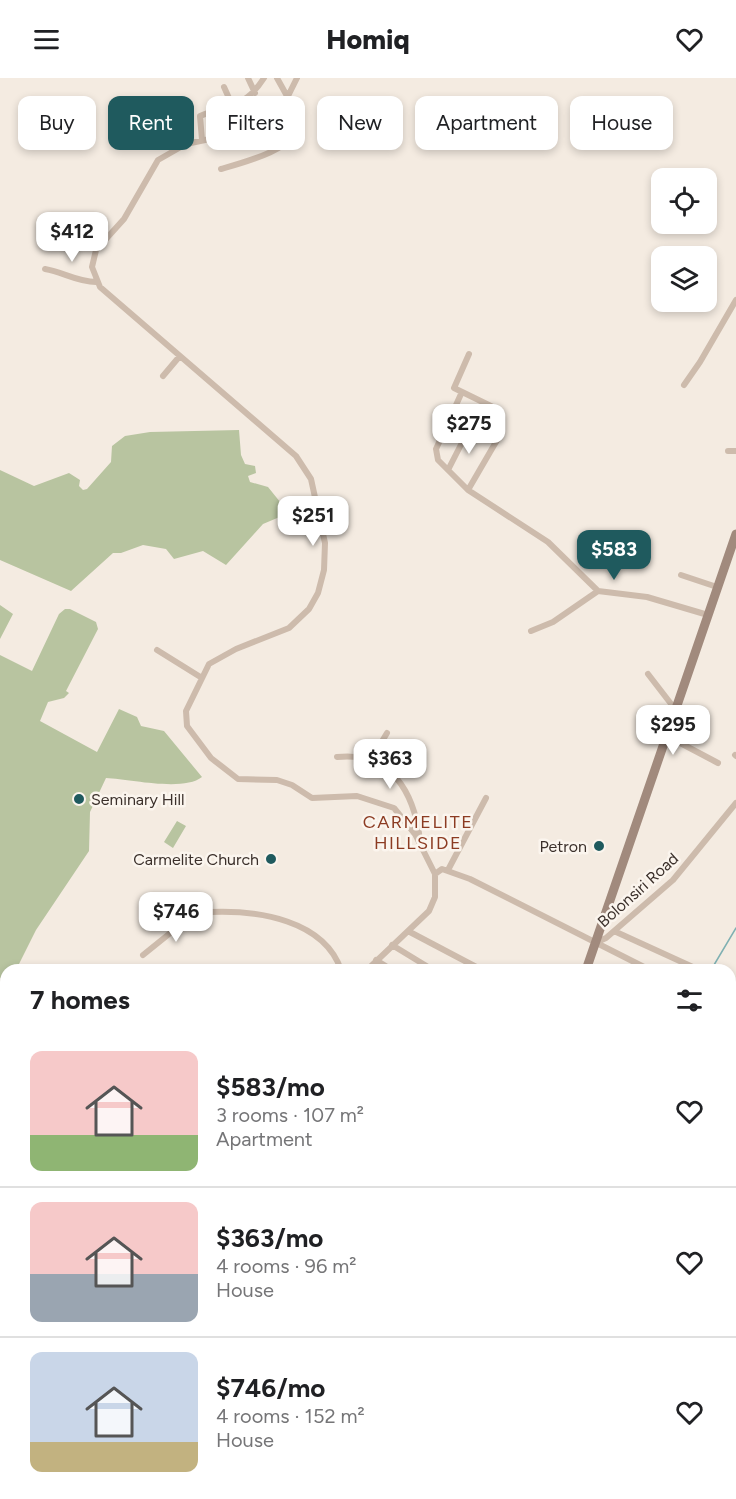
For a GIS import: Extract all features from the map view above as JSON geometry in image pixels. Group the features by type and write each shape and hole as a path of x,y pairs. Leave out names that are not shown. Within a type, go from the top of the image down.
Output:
{"main road":[{"path":"589,964 736,534"}],"street":[{"path":"248,78 255,93"},
{"path":"250,96 255,93 264,78"},
{"path":"277,78 288,96"},
{"path":"288,96 297,78"},
{"path":"224,87 228,96"},
{"path":"202,140 200,116 206,114"},
{"path":"206,139 171,150 152,168 124,219 96,250 92,267 96,282 179,357 296,456 311,479 325,543 324,570 318,593 298,621 276,634 225,654 209,664 188,704 185,722 190,734 204,750 233,776 248,781 285,782 318,799 350,795 386,804 400,813 421,844 435,874 436,889 433,904 424,918 372,964"},
{"path":"221,169 266,155 273,150"},
{"path":"45,269 61,271 81,281 96,282"},
{"path":"684,385 736,300"},
{"path":"468,490 500,435 502,419 491,404 461,394 454,388 469,354"},
{"path":"163,376 179,357"},
{"path":"461,394 435,456 468,490 548,542 598,591 647,597 708,615"},
{"path":"448,470 469,429"},
{"path":"728,451 736,451"},
{"path":"681,575 717,587"},
{"path":"531,631 553,622 598,591"},
{"path":"157,650 202,678"},
{"path":"648,674 675,709"},
{"path":"372,758 387,733"},
{"path":"667,735 718,763"},
{"path":"337,757 356,755 372,758 401,783 410,797 416,814 421,844"},
{"path":"448,870 486,798"},
{"name":"Bolonsiri Road","path":"598,942 673,880 736,803"},
{"path":"435,874 442,869 448,870 639,964"},
{"path":"157,900 178,915 233,912 255,914 288,922 304,928 325,943 336,954 339,964"},
{"path":"143,956 174,930 178,915"},
{"path":"408,931 471,964"},
{"path":"614,931 686,964"},
{"path":"392,945 422,964"},
{"path":"376,960 382,964"}],"green space":[{"path":"239,430 241,455 245,464 255,466 256,473 248,476 250,482 268,487 289,513 263,524 226,565 203,551 174,559 166,549 143,545 121,553 113,553 71,591 0,560 0,470 34,486 69,473 80,480 79,486 83,490 87,489 111,462 112,446 125,436 150,432"},
{"path":"0,605 13,614 0,639"},
{"path":"65,609 70,609 96,622 98,629 66,691 69,693 64,698 48,702 40,721 97,752 119,709 137,717 141,726 164,731 202,777 182,784 156,784 106,778 90,812 89,851 36,930 19,964 0,964 0,655 32,671 59,614"},
{"path":"177,821 186,826 173,848 164,842"}],"waterway":[{"path":"715,964 736,928"}],"place":[{"name":"Seminary Hill","path":"79,799"},
{"name":"Petron","path":"599,846"},
{"name":"Carmelite Church","path":"271,859"}],"district":[{"name":"CARMELITE HILLSIDE","path":"418,832"}]}
